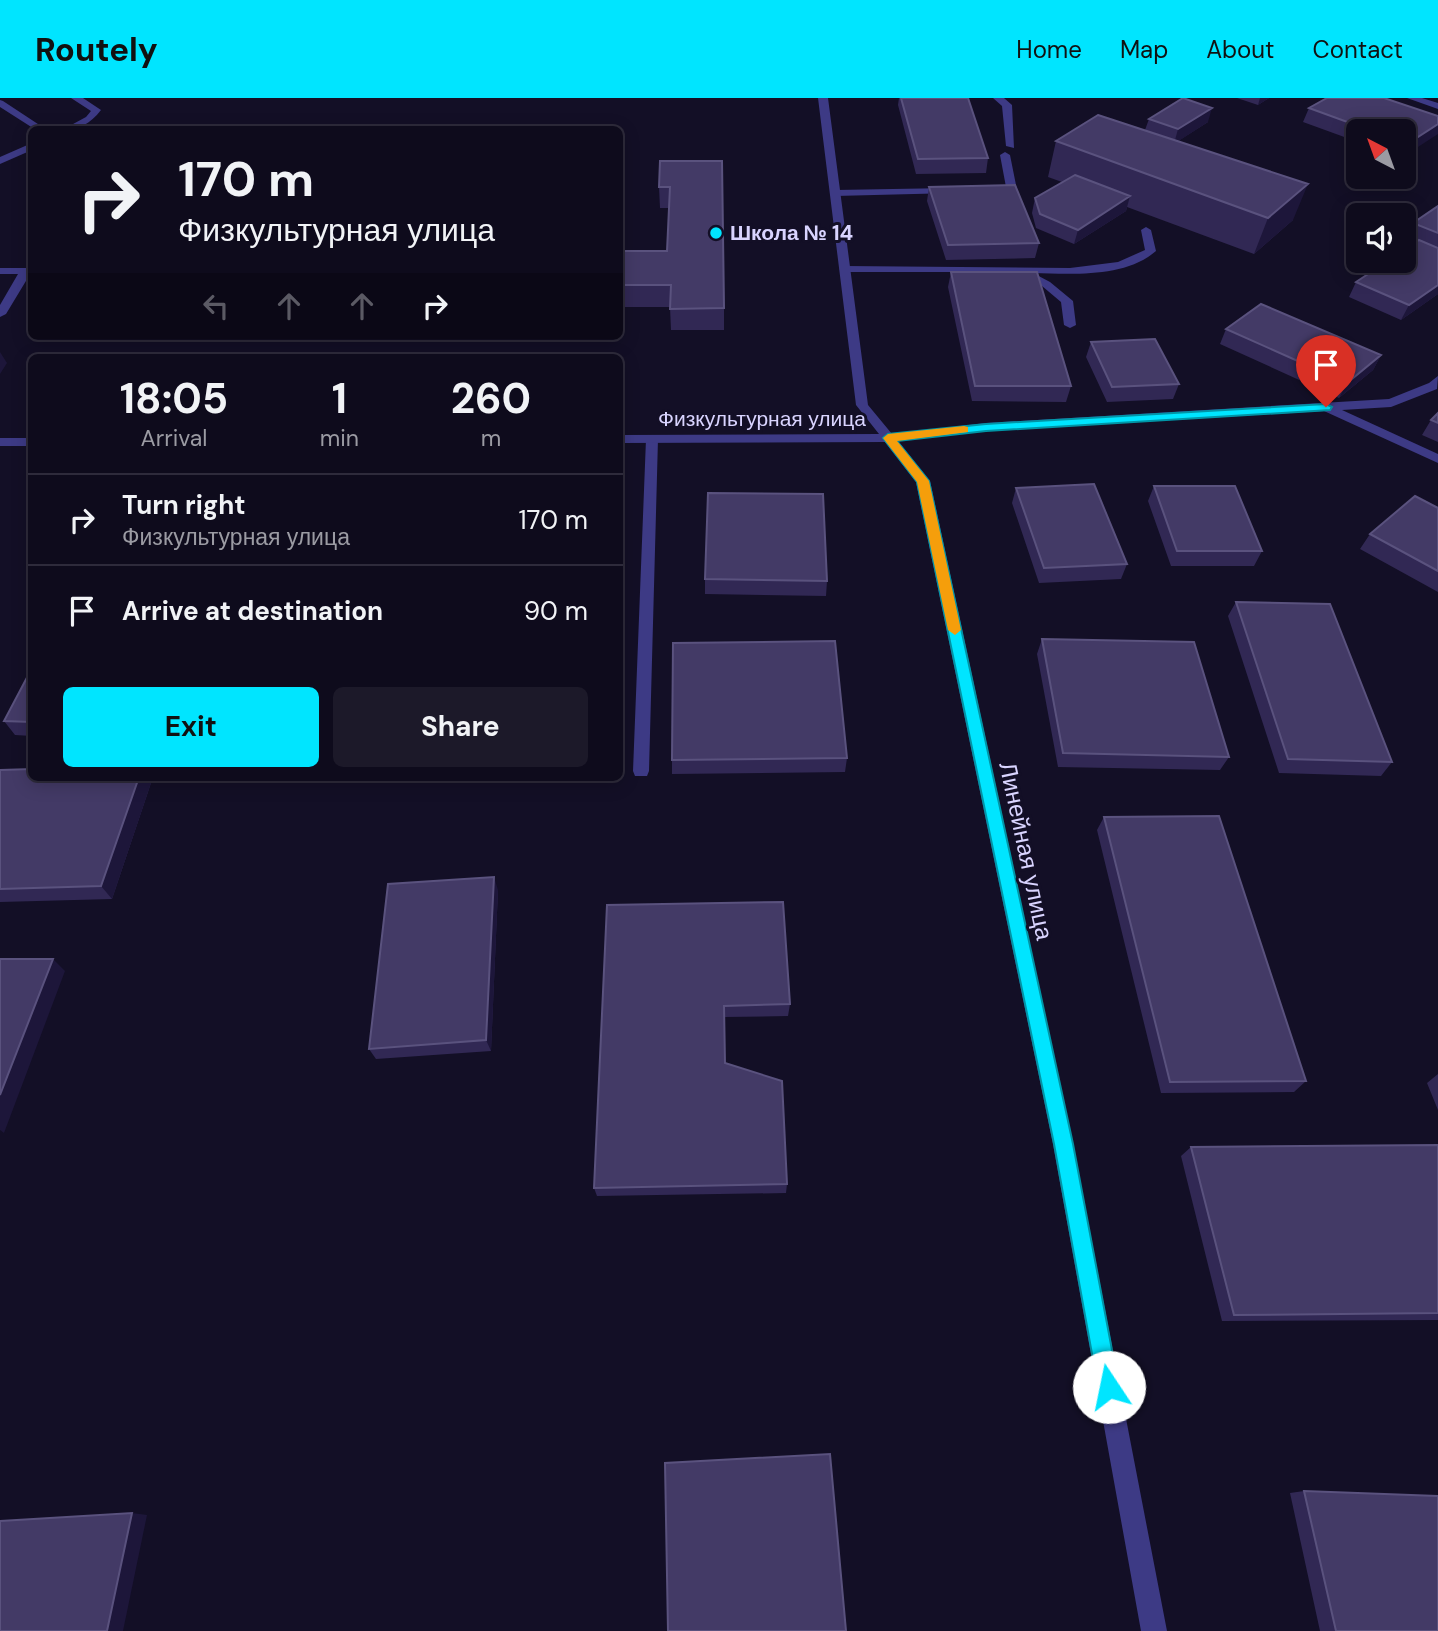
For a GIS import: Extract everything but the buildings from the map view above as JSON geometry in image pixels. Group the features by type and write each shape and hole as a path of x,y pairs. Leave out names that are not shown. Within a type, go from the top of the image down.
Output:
{"street":[{"path":"74,126 89,119 96,110 76,98"},
{"name":"Линейная улица","path":"823,98 862,405 923,481 1063,1144 1154,1631"},
{"path":"985,190 1012,190 1007,105 998,98"},
{"path":"1412,98 1438,106"},
{"path":"0,103 37,126"},
{"path":"0,161 28,148"},
{"path":"835,193 957,191"},
{"path":"845,268 1070,271 1120,265 1151,251 1146,230"},
{"path":"1017,269 1046,284 1067,301 1070,325"},
{"path":"0,271 26,271 0,314"},
{"path":"1326,407 1391,403 1433,386 1438,380"},
{"name":"Физкультурная улица","path":"623,439 888,438 986,427 1326,407 1438,458"},
{"path":"640,771 652,439"},
{"path":"0,442 28,442"}],"slow traffic":[{"path":"955,630 923,481 888,438 964,430"}],"place":[{"name":"Школа № 14","path":"716,233"}],"route":[{"path":"1109,1387 1063,1144 923,481 888,438 986,427 1326,407"}]}
